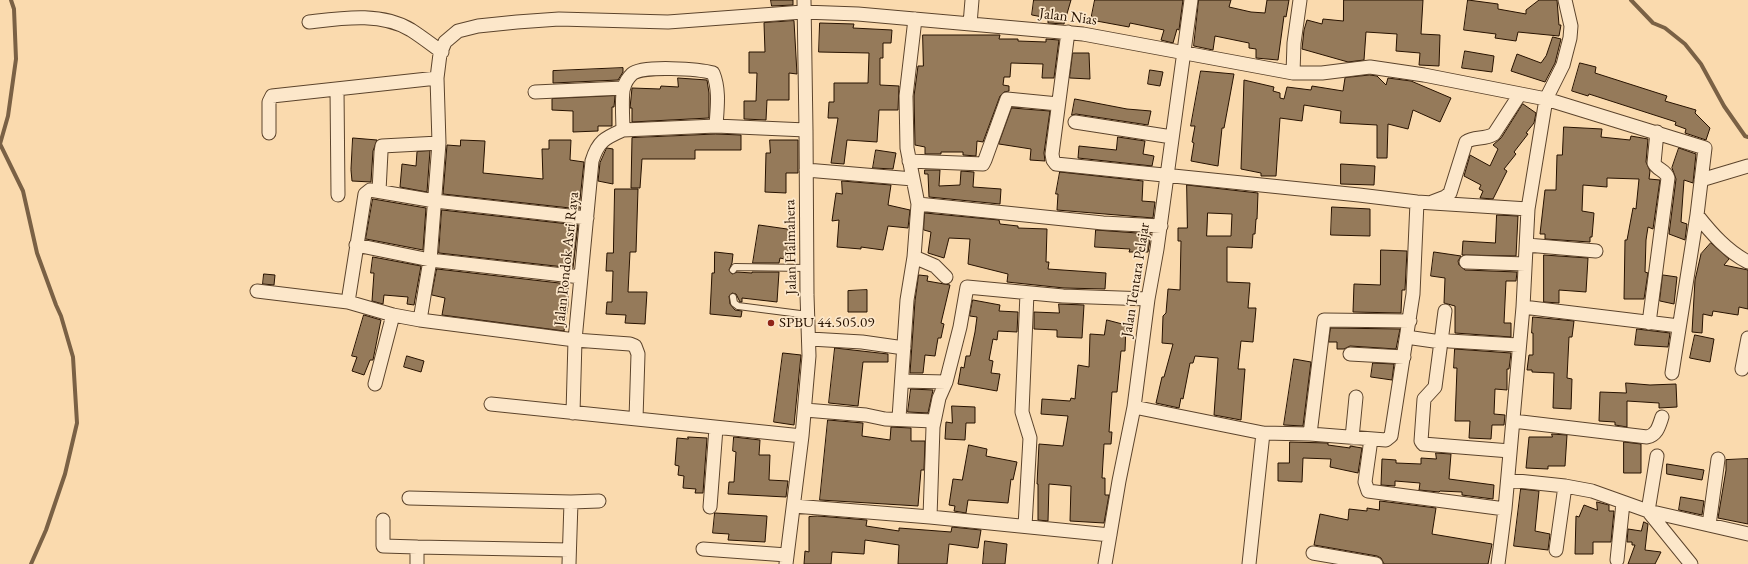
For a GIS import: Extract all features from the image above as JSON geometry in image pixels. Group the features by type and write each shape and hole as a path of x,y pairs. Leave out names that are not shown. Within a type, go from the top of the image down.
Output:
{"street":[{"path":"970,24 972,0"},
{"name":"Jalan Tentara Pelajar","path":"1105,564 1134,407 1191,0"},
{"path":"1293,73 1294,43 1300,0"},
{"path":"1498,564 1508,480 1518,346 1523,307 1528,209 1546,99 1564,65 1570,38 1571,26 1565,0"},
{"name":"Jalan Nias","path":"442,52 445,42 458,31 478,26 560,19 668,22 803,6 858,14 1068,32 1293,73 1322,73 1358,68 1386,68 1546,99 1704,147 1706,149 1702,180"},
{"name":"Jalan Halmahera","path":"786,560 802,436 810,339 806,268 806,130 803,6"},
{"path":"309,22 356,18 380,19 395,23 410,30 442,52 437,78 439,143 435,201 430,260 420,320"},
{"path":"899,418 907,300 914,257 918,204 907,148 906,96 915,19"},
{"path":"1068,32 1052,154 1054,163 1417,202 1528,209"},
{"path":"623,130 623,88 632,74 639,70 685,69 704,70 713,73 716,79 718,96 716,126"},
{"path":"268,133 269,102 272,96 437,78"},
{"path":"535,92 623,88"},
{"path":"337,89 338,195"},
{"path":"1431,203 1445,197 1450,193 1466,142 1472,139 1490,137 1494,134 1520,94"},
{"path":"909,161 982,164 986,160 1007,99 1058,104"},
{"path":"1075,122 1172,137"},
{"name":"Jalan Pondok Asri Raya","path":"257,292 348,302 392,315 420,320 575,340 588,218 592,161 596,147 611,135 623,130 716,126 806,130"},
{"path":"1649,323 1668,178 1665,173 1656,167 1654,163 1657,132"},
{"path":"379,191 380,152 382,146 439,143"},
{"path":"1672,373 1702,180 1748,166"},
{"path":"806,170 913,179"},
{"path":"348,302 365,194 370,190 435,201 588,218"},
{"path":"1134,407 1263,433 1310,434 1386,440 1391,436 1410,321 1413,294 1417,202"},
{"path":"918,204 1103,223 1160,226"},
{"path":"1697,215 1725,246 1748,262"},
{"path":"356,245 430,260 581,277"},
{"path":"1527,245 1596,251"},
{"path":"914,257 935,266 946,277"},
{"path":"1466,262 1525,264"},
{"path":"930,517 930,468 934,421 939,398 946,382 960,327 967,287 1063,296 1148,299"},
{"path":"1025,526 1030,438 1022,412 1027,293"},
{"path":"1523,307 1679,326"},
{"path":"1445,311 1445,342 1435,387 1424,399 1421,441 1423,444 1510,452"},
{"path":"375,384 392,315"},
{"path":"1310,434 1324,320 1410,321"},
{"path":"1413,338 1445,342 1518,346"},
{"path":"1742,369 1748,338"},
{"path":"810,339 862,342 904,348"},
{"path":"573,413 575,340 630,344 635,346 638,354 636,419"},
{"path":"1350,354 1404,357"},
{"path":"902,381 946,382"},
{"path":"1352,438 1356,397"},
{"path":"491,404 802,436"},
{"path":"804,410 866,415 885,419 899,418 934,421"},
{"path":"1513,421 1642,437 1651,436 1657,431 1662,417"},
{"path":"710,507 716,428"},
{"path":"1249,564 1263,433"},
{"path":"1371,439 1365,482 1368,491 1505,510"},
{"path":"1657,456 1648,511 1691,564"},
{"path":"1709,525 1718,459"},
{"path":"1508,480 1565,486 1592,491 1648,511 1748,534"},
{"path":"1556,550 1565,486"},
{"path":"409,498 571,502 599,501"},
{"path":"569,564 571,502"},
{"path":"1617,560 1623,503"},
{"path":"794,506 930,517 1110,535"},
{"path":"383,520 383,546 569,550"},
{"path":"417,547 417,564"},
{"path":"703,549 786,560"},
{"path":"1313,553 1376,564"}],"lane":[{"path":"733,270 735,267 806,268"},
{"path":"733,297 734,303 738,306 808,315"}],"building":[{"path":"771,0 793,0 793,5 772,6"},
{"path":"1034,0 1071,0 1064,24 1048,23 1048,18 1032,15"},
{"path":"1095,0 1183,0 1179,30 1177,29 1173,43 1161,40 1164,30 1130,23 1129,27 1091,20"},
{"path":"1199,0 1231,0 1229,7 1251,12 1265,13 1267,0 1289,0 1286,17 1284,16 1278,60 1256,58 1256,49 1249,48 1249,43 1215,36 1213,50 1194,46"},
{"path":"1344,0 1423,0 1421,34 1440,35 1439,66 1419,65 1420,53 1396,51 1397,34 1366,32 1364,60 1348,62 1302,49 1304,30 1307,20 1322,24 1323,19 1343,21"},
{"path":"1468,0 1498,4 1498,9 1526,14 1526,10 1539,0 1557,0 1559,25 1561,25 1559,36 1518,32 1516,41 1495,38 1496,34 1464,30"},
{"path":"794,21 797,74 789,73 789,100 767,100 766,120 744,119 744,101 756,101 757,73 749,73 749,52 765,52 764,23"},
{"path":"820,23 854,24 853,28 892,30 891,43 883,43 883,58 880,58 880,85 899,86 898,110 879,110 877,142 847,140 844,164 831,163 838,118 828,118 829,102 834,102 834,83 868,83 869,53 819,52"},
{"path":"923,35 1000,35 999,39 1018,39 1018,41 1046,42 1046,39 1059,40 1054,78 1042,78 1043,64 1011,63 1010,77 1004,77 1003,85 1009,86 1009,91 1004,92 1000,96 983,142 977,141 976,156 963,155 963,152 925,154 925,147 915,145 914,96 918,66 923,66"},
{"path":"1553,37 1561,39 1555,63 1545,82 1511,71 1517,54 1541,63 1546,56"},
{"path":"1465,51 1494,56 1492,72 1462,68"},
{"path":"1073,53 1089,53 1090,79 1070,78"},
{"path":"1580,63 1596,67 1595,73 1667,96 1665,101 1696,110 1695,113 1710,128 1706,140 1685,133 1686,129 1675,125 1676,122 1589,94 1588,96 1572,91"},
{"path":"623,68 623,72 618,80 553,83 553,71"},
{"path":"1150,70 1163,72 1160,86 1148,84"},
{"path":"1201,71 1234,74 1224,128 1222,128 1218,166 1191,161 1195,126 1191,126"},
{"path":"1370,75 1377,76 1386,85 1388,78 1411,81 1451,98 1440,122 1413,110 1408,129 1388,124 1387,158 1377,158 1377,125 1340,123 1341,111 1304,105 1302,121 1280,118 1276,176 1261,176 1261,173 1241,169 1244,80 1274,87 1273,91 1280,93 1280,98 1284,99 1287,87 1311,90 1312,86 1343,91 1345,78"},
{"path":"678,78 707,80 709,93 709,118 632,122 632,108 630,108 632,88 660,89 661,86 678,87"},
{"path":"615,96 614,107 612,107 612,126 598,126 598,131 573,132 573,111 552,110 552,99"},
{"path":"1075,99 1127,109 1151,111 1148,125 1076,114 1072,115"},
{"path":"1523,104 1536,113 1534,123 1526,133 1528,134 1514,152 1516,154 1504,169 1507,171 1493,199 1480,198 1483,191 1479,189 1481,185 1464,176 1470,155 1490,166 1498,149 1493,145 1501,138"},
{"path":"1012,108 1050,111 1044,153 1045,161 1030,160 1031,149 999,144"},
{"path":"1564,127 1602,129 1601,137 1630,140 1631,136 1648,139 1646,162 1650,171 1649,179 1660,180 1653,229 1648,227 1646,240 1645,272 1648,273 1644,299 1624,299 1625,240 1627,240 1633,208 1636,209 1639,179 1607,178 1607,187 1583,185 1582,211 1594,213 1592,237 1590,237 1590,242 1545,239 1545,234 1540,234 1545,190 1556,190 1557,155 1562,155"},
{"path":"716,134 741,135 741,150 695,150 695,159 642,159 640,188 631,188 632,138"},
{"path":"1118,137 1145,141 1143,154 1154,156 1152,166 1078,158 1079,146 1116,150"},
{"path":"353,138 377,140 373,151 371,182 352,181 351,170"},
{"path":"461,140 485,141 483,173 543,179 542,149 549,149 549,140 571,140 570,160 584,162 579,209 443,194 447,145 460,146"},
{"path":"770,140 798,140 798,173 786,173 786,193 765,192 766,153 770,153"},
{"path":"607,148 613,149 613,184 598,181 600,163"},
{"path":"1679,148 1696,154 1693,183 1684,180 1681,222 1687,224 1685,240 1669,234 1676,179 1672,168"},
{"path":"876,150 896,153 893,169 873,168"},
{"path":"430,151 427,192 400,187 402,164 416,166 417,152"},
{"path":"1341,164 1375,166 1374,185 1341,184"},
{"path":"925,170 940,170 939,186 960,185 961,171 974,172 973,187 1001,189 1000,204 929,197 928,174 925,174"},
{"path":"1060,172 1143,181 1142,201 1155,202 1153,218 1057,210 1058,194 1056,194"},
{"path":"842,181 891,185 888,205 910,210 908,228 888,226 883,250 861,247 861,249 837,247 839,220 832,221 836,193 842,194"},
{"path":"1187,185 1258,193 1257,219 1255,234 1253,234 1252,248 1227,247 1227,282 1250,283 1248,308 1256,308 1253,342 1241,341 1238,369 1245,369 1241,420 1214,415 1218,358 1195,356 1193,363 1190,363 1183,399 1181,398 1179,408 1156,403 1162,377 1164,377 1173,344 1162,343 1163,316 1166,313 1168,289 1180,290 1181,241 1178,241 1178,228 1187,228","holes":["1208,213 1232,214 1231,236 1207,236"]},
{"path":"615,189 638,189 636,252 630,252 628,292 647,292 645,324 625,323 626,315 606,314 607,302 612,302 613,271 606,271 607,253 613,253"},
{"path":"373,199 426,208 423,250 366,239"},
{"path":"1332,207 1370,209 1370,236 1331,235"},
{"path":"442,210 578,225 573,268 439,253"},
{"path":"925,213 999,220 1000,224 1018,226 1018,228 1047,229 1046,262 1049,262 1048,269 1106,273 1105,289 1064,288 1007,282 1008,274 968,264 970,239 949,238 944,258 928,253 931,232 924,230"},
{"path":"1497,215 1518,216 1516,256 1462,255 1463,241 1495,243"},
{"path":"759,225 794,230 789,260 780,258 779,263 753,263"},
{"path":"1096,230 1151,234 1148,252 1129,252 1130,249 1095,247"},
{"path":"1711,243 1729,259 1724,265 1748,270 1748,309 1739,307 1738,315 1713,311 1712,316 1703,314 1702,333 1692,332 1695,280 1701,254"},
{"path":"1381,250 1407,251 1405,290 1402,290 1401,313 1353,312 1354,284 1380,285"},
{"path":"715,252 733,254 732,263 729,270 732,274 737,272 779,272 777,302 742,298 742,302 740,302 736,294 732,293 729,296 730,304 735,310 742,311 741,317 710,314 712,273 714,273"},
{"path":"1434,252 1461,256 1458,261 1459,265 1465,270 1517,272 1516,281 1506,281 1504,323 1511,323 1511,337 1455,333 1455,306 1444,303 1445,278 1431,276"},
{"path":"1544,255 1588,258 1586,292 1559,290 1559,303 1544,302"},
{"path":"373,257 421,266 414,305 407,304 408,297 384,295 383,304 372,301 374,273 371,273"},
{"path":"437,269 568,284 568,305 564,331 442,315 445,298 432,295"},
{"path":"264,274 275,275 274,285 263,284"},
{"path":"919,275 928,276 927,281 950,285 941,323 944,324 941,338 938,338 935,356 925,355 923,373 910,373 915,301"},
{"path":"1663,275 1677,277 1674,304 1660,301"},
{"path":"867,290 867,312 848,312 848,291"},
{"path":"973,300 1000,305 999,311 1018,312 1017,332 998,331 997,340 993,339 989,360 993,361 991,373 1000,374 997,391 958,384 961,367 964,368 966,356 970,356 975,332 977,317 970,316"},
{"path":"1059,304 1084,305 1082,338 1057,337 1057,330 1034,329 1034,312 1059,313"},
{"path":"364,315 381,320 373,360 370,360 364,375 352,371 357,357 352,356"},
{"path":"1533,317 1574,321 1572,337 1569,337 1567,378 1572,379 1571,409 1553,408 1554,373 1532,372 1532,370 1527,370 1529,355 1533,355"},
{"path":"1107,320 1126,325 1125,351 1121,351 1117,392 1112,392 1109,432 1112,432 1111,444 1104,444 1102,478 1105,478 1105,495 1109,495 1104,523 1070,521 1071,486 1049,484 1048,521 1038,520 1037,484 1039,444 1063,446 1068,416 1041,414 1042,399 1070,401 1071,398 1075,399 1078,365 1089,367 1090,334 1104,335"},
{"path":"1331,328 1400,329 1396,349 1350,346 1344,349 1337,349 1337,342 1329,342"},
{"path":"1637,329 1670,333 1668,347 1635,345"},
{"path":"1695,335 1714,339 1710,362 1690,358"},
{"path":"835,348 888,354 888,362 863,362 858,406 829,403"},
{"path":"1455,349 1511,353 1509,369 1507,369 1507,390 1495,389 1494,414 1505,415 1504,425 1492,425 1491,439 1469,438 1470,421 1455,421 1457,368 1454,368"},
{"path":"783,353 801,355 794,425 774,422"},
{"path":"407,356 424,361 421,372 404,367"},
{"path":"1294,359 1311,362 1303,426 1284,425"},
{"path":"1373,363 1394,364 1392,380 1371,377"},
{"path":"1626,383 1650,385 1676,384 1677,407 1659,408 1659,403 1627,401 1627,427 1615,425 1615,422 1599,421 1600,392 1626,393"},
{"path":"911,389 933,390 928,413 908,412"},
{"path":"952,406 975,407 975,423 966,423 965,440 945,439 946,422 952,423"},
{"path":"828,420 863,423 862,436 890,440 891,427 911,428 911,441 925,441 924,470 921,470 918,506 820,500"},
{"path":"1552,434 1567,435 1565,466 1548,466 1548,469 1526,468 1529,437 1552,437"},
{"path":"688,437 707,438 703,493 695,493 696,489 683,488 684,476 678,475 679,466 675,465 677,438 688,439"},
{"path":"734,437 760,440 759,455 770,455 769,480 788,481 786,497 728,494 729,482 734,482 736,452 733,451"},
{"path":"1290,442 1328,443 1328,445 1362,448 1358,473 1330,467 1331,459 1303,458 1302,482 1278,481 1278,463 1289,463"},
{"path":"1624,442 1641,444 1641,473 1624,473"},
{"path":"969,445 987,449 986,456 1017,462 1013,480 1011,479 1008,503 968,500 966,513 954,511 955,506 949,505 953,479 962,480"},
{"path":"1436,453 1451,454 1449,479 1494,485 1493,499 1462,495 1462,492 1419,490 1420,483 1395,481 1395,486 1381,485 1382,459 1396,460 1396,463 1421,464 1421,458 1436,459"},
{"path":"1748,459 1748,524 1718,518 1726,470 1726,460"},
{"path":"1667,464 1704,470 1702,480 1667,474"},
{"path":"1521,489 1539,491 1535,531 1550,534 1548,550 1514,546"},
{"path":"1681,497 1704,501 1702,515 1679,510"},
{"path":"1380,501 1436,508 1432,534 1492,544 1488,564 1384,564 1381,558 1377,556 1314,545 1320,514 1348,520 1349,509 1367,511 1367,508 1379,510"},
{"path":"1597,502 1609,505 1609,511 1614,511 1611,542 1593,542 1593,554 1575,554 1576,516 1579,517 1584,505 1597,510"},
{"path":"715,513 767,516 765,542 728,540 729,534 713,533"},
{"path":"818,516 867,520 866,526 899,531 899,528 951,532 952,527 981,530 978,548 949,544 947,564 898,564 899,545 865,540 864,554 832,552 831,564 804,564 805,551 809,552 809,517"},
{"path":"1644,522 1648,524 1645,550 1661,552 1655,564 1628,564 1635,545 1632,545 1632,542 1627,542 1628,529 1641,531"},
{"path":"985,541 1007,544 1005,564 983,564"}],"waterway":[{"path":"0,144 8,116 16,59 14,9 11,0"},
{"path":"1631,0 1653,23 1665,28 1685,44 1701,64 1724,106 1745,136 1748,137"},
{"path":"0,144 23,191 37,253 61,316 73,357 77,423 65,474 46,530 31,564"}],"place":[{"name":"SPBU 44.505.09","path":"771,323"}]}
